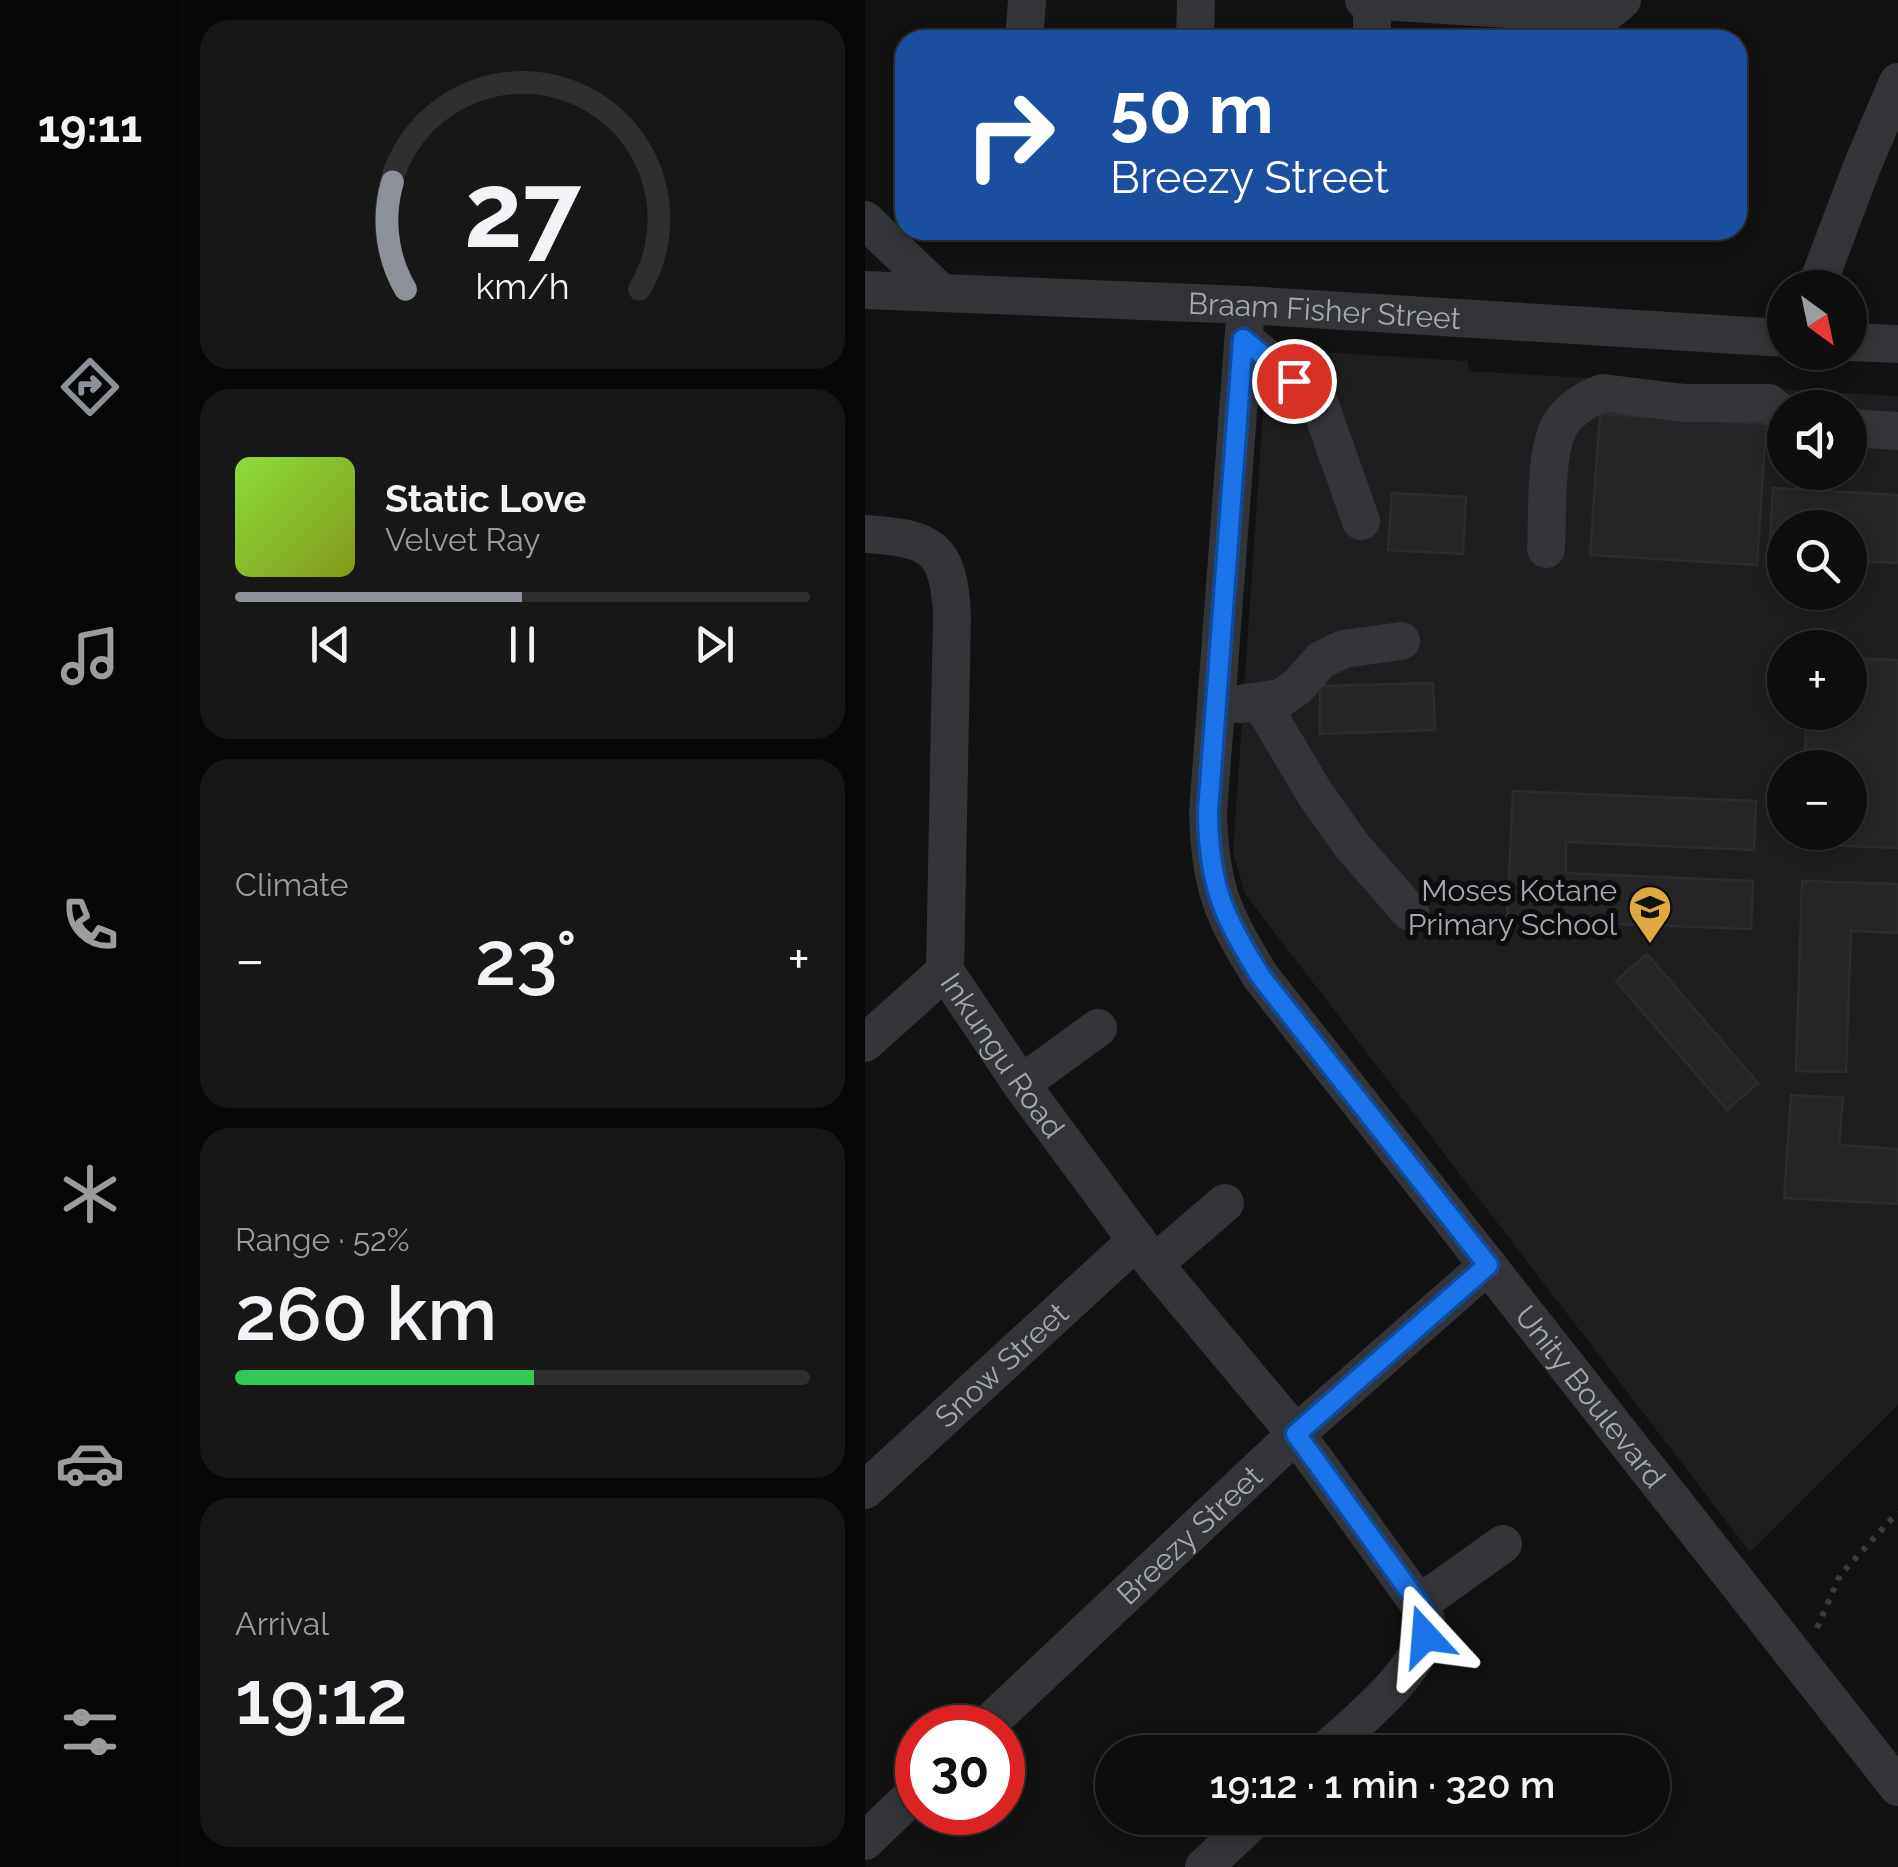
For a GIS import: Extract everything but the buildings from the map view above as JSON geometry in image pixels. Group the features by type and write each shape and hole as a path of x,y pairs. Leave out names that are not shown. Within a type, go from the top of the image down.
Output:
{"street":[{"path":"1025,30 1027,0"},
{"path":"1195,30 1196,0"},
{"path":"1364,0 1621,16"},
{"path":"1372,0 1372,30"},
{"path":"1823,270 1898,82"},
{"path":"865,220 940,292"},
{"name":"Braam Fisher Street","path":"865,290 940,292 1245,322 1767,337"},
{"path":"1245,322 1319,402 1361,522"},
{"name":"Unity Boulevard","path":"1245,322 1208,812 1209,860 1233,933 1261,977 1898,1786"},
{"path":"1867,343 1898,344"},
{"path":"1545,550 1553,452 1561,423 1591,396 1603,393 1684,403 1767,402"},
{"path":"1867,429 1898,431"},
{"name":"Inkungu Road","path":"865,534 902,538 929,547 941,557 948,576 953,614 945,971 1021,1084 1145,1252 1296,1434 1419,1604"},
{"path":"1216,705 1281,698 1297,687 1321,660 1344,649 1401,641"},
{"path":"1261,703 1314,792 1352,846 1410,912"},
{"path":"865,1044 945,971"},
{"path":"1021,1084 1097,1028"},
{"name":"Snow Street","path":"865,1490 1145,1252 1225,1203"},
{"name":"Breezy Street","path":"1009,1705 1296,1434 1488,1265"},
{"path":"1342,1735 1380,1699 1418,1653 1427,1620 1419,1604 1503,1544"},
{"path":"865,1841 895,1812"},
{"path":"1204,1867 1237,1835"}],"path":[{"path":"1799,1660 1816,1631 1839,1575 1898,1512"}],"shaded area":[{"name":"Moses Kotane Primary School","path":"1303,351 1468,361 1468,371 1795,390 1767,390 1767,490 1867,490 1867,394 1898,396 1898,1405 1750,1552 1245,894 1233,852 1265,383"}],"place":[{"name":"Moses Kotane Primary School","path":"1650,945"}],"route":[{"path":"1294,381 1243,339 1208,812 1209,860 1233,933 1261,977 1488,1265 1296,1434 1419,1604 1427,1620 1425,1636"}]}
